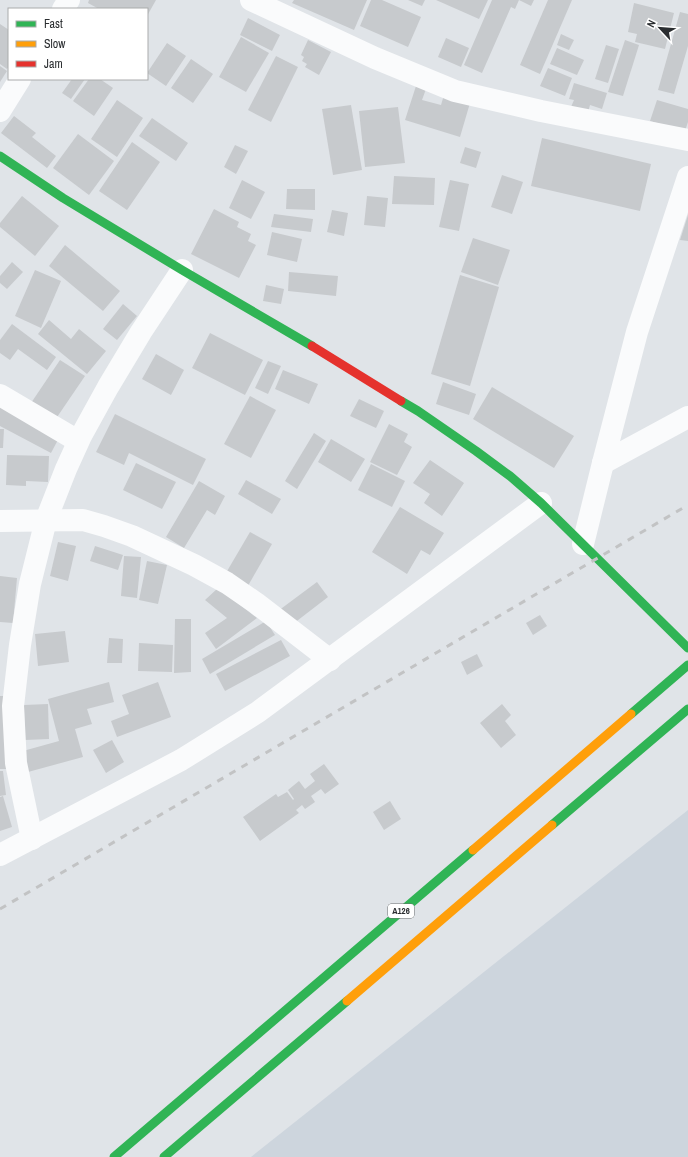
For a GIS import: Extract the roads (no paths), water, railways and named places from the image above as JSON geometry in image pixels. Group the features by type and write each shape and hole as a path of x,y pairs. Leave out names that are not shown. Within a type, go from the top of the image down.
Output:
{"main road":[{"path":"0,156 63,198 282,328 418,411 476,451 510,476 541,504 688,648"},
{"name":"A126","path":"114,1157 688,665"},
{"path":"164,1157 688,709"}],"street":[{"path":"251,0 375,58 455,91 541,111 688,140"},
{"path":"0,111 19,80"},
{"path":"583,544 638,332 688,177"},
{"path":"32,839 16,763 13,706 20,645 30,584 46,520 78,441 141,332 182,270"},
{"path":"0,395 78,441"},
{"path":"603,463 688,417"},
{"path":"0,855 181,760 258,712 541,504"},
{"path":"0,521 83,520 132,536 194,565 227,583 256,603 330,660"}],"railway":[{"path":"0,909 688,505"}]}
